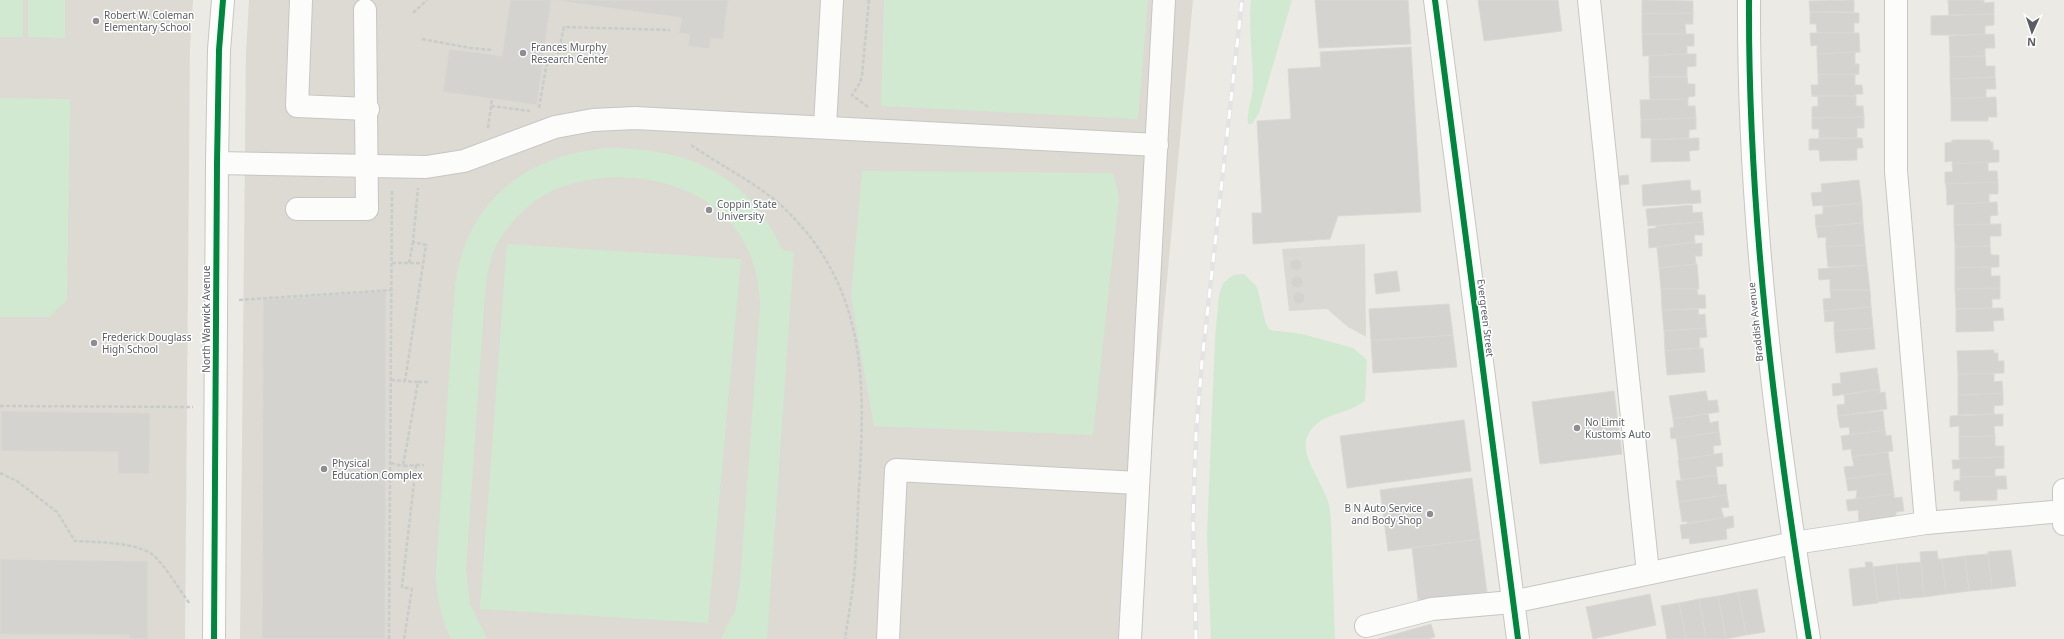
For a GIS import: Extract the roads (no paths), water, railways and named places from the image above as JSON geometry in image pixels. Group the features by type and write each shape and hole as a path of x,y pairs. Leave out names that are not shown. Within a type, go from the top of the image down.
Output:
{"street":[{"name":"North Warwick Avenue","path":"214,639 217,163 219,50 223,0"},
{"path":"301,0 297,106 368,109"},
{"path":"825,126 832,0"},
{"path":"1130,639 1158,145 1164,0"},
{"name":"Evergreen Street","path":"1435,0 1518,639"},
{"path":"1589,0 1648,572"},
{"name":"Braddish Avenue","path":"1749,0 1752,162 1761,281 1770,368 1794,543 1810,639"},
{"path":"1896,0 1896,171 1926,524"},
{"path":"297,209 367,209 368,109 365,10"},
{"path":"217,163 426,167 464,162 555,127 593,120 635,118 825,126 1158,145"},
{"path":"888,639 896,470 1138,483"},
{"path":"2064,490 2064,524"},
{"path":"1366,626 1432,610 1512,602 1648,572 1794,543 1926,524 2064,511"}],"railway":[{"path":"1196,639 1193,520 1196,434 1202,361 1242,0"}],"place":[{"name":"Robert W. Coleman Elementary School","path":"96,21"},
{"name":"Frances Murphy Research Center","path":"523,53"},
{"name":"Coppin State University","path":"709,210"},
{"name":"Frederick Douglass High School","path":"94,343"},
{"name":"No Limit Kustoms Auto","path":"1577,428"},
{"name":"Physical Education Complex","path":"324,469"},
{"name":"B N Auto Service and Body Shop","path":"1430,514"}]}
